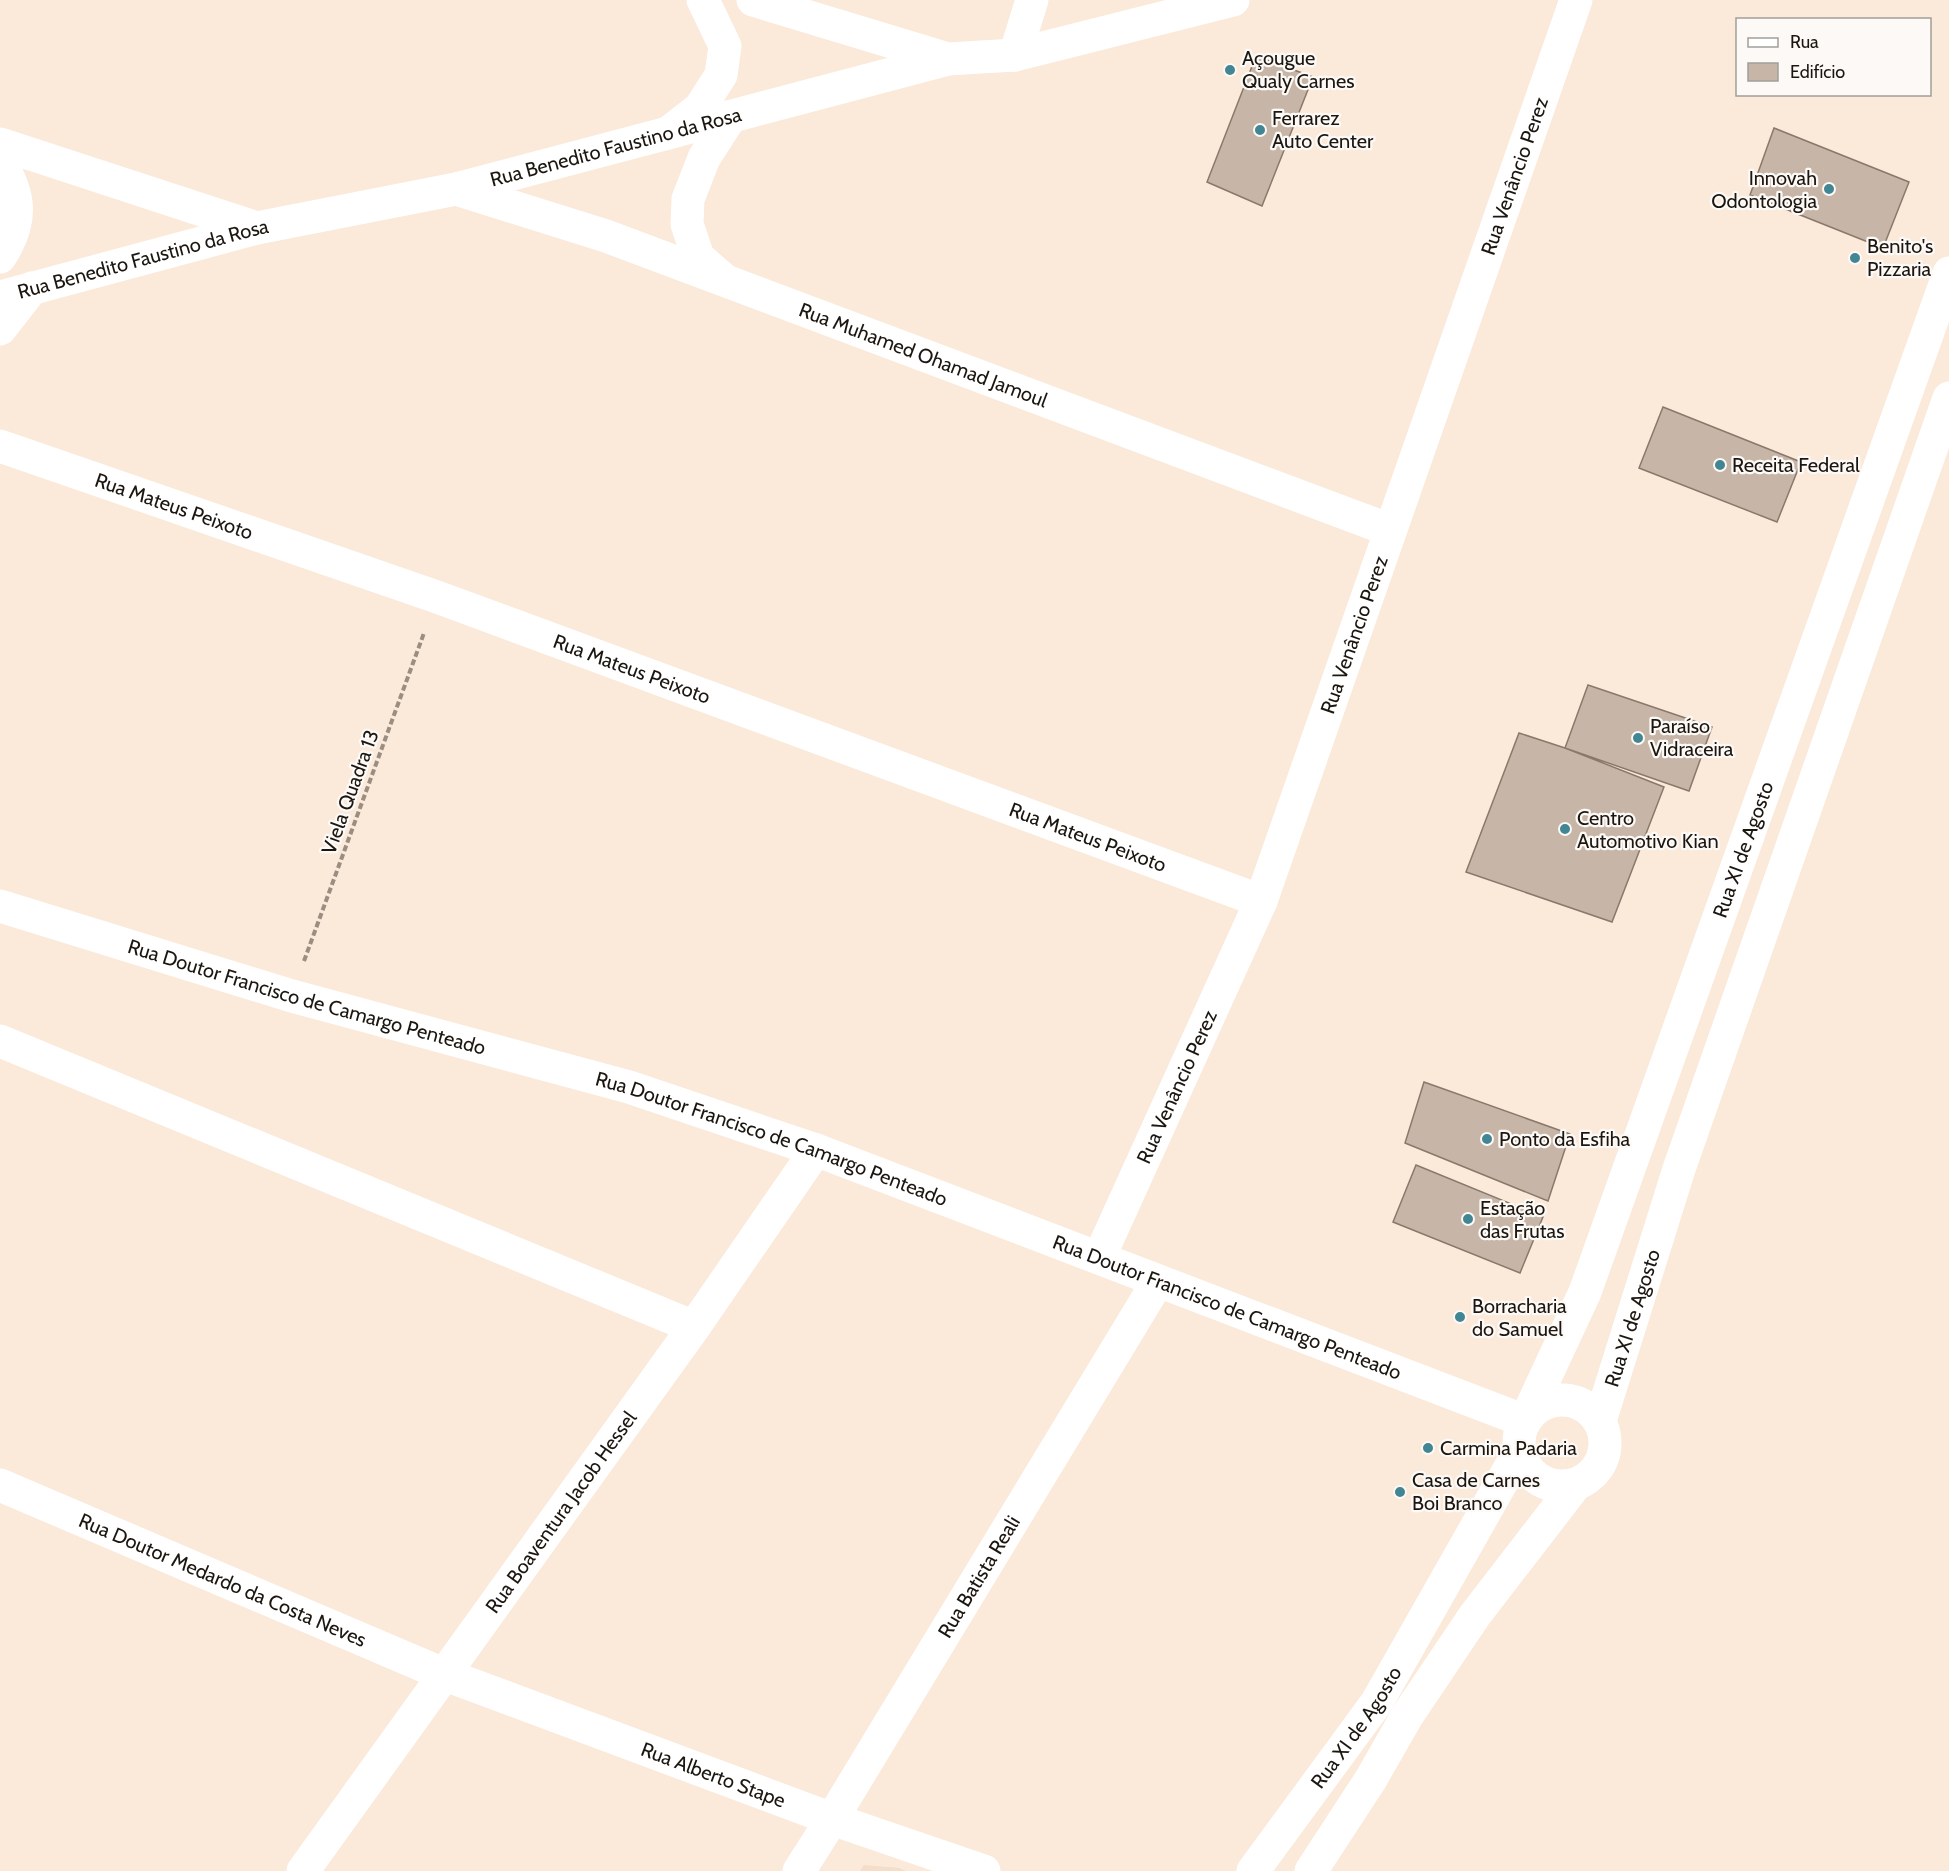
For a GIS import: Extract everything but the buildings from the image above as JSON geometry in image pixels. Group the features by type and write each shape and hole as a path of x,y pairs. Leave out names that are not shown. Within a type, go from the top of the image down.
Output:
{"street":[{"path":"668,133 700,108 721,75 724,46 704,0"},
{"path":"753,0 948,59"},
{"path":"1015,55 1032,0"},
{"name":"Rua Benedito Faustino da Rosa","path":"0,297 257,228 456,189 948,59 1015,55 1233,0"},
{"name":"Rua Venâncio Perez","path":"1099,1258 1261,901 1576,0"},
{"path":"726,281 698,257 687,224 688,199 704,158 731,116"},
{"path":"0,144 257,228"},
{"path":"0,162 12,181 18,218 0,257"},
{"name":"Rua Muhamed Ohamad Jamoul","path":"456,189 606,236 1390,530"},
{"name":"Rua XI de Agosto","path":"1522,1435 1585,1292 1949,273"},
{"path":"0,329 32,288"},
{"name":"Rua XI de Agosto","path":"1600,1421 1679,1169 1949,398"},
{"name":"Rua Mateus Peixoto","path":"6,444 437,597 1261,901"},
{"name":"Rua Doutor Francisco de Camargo Penteado","path":"0,906 292,996 629,1087 816,1150 1158,1281 1522,1435"},
{"path":"0,1041 694,1327"},
{"name":"Rua Boaventura Jacob Hessel","path":"303,1871 694,1327 816,1150"},
{"name":"Rua Batista Reali","path":"798,1871 832,1820 1158,1281"},
{"name":"Rua XI de Agosto","path":"1253,1871 1377,1702 1535,1410 1548,1402 1563,1399 1578,1402 1591,1410 1600,1421"},
{"path":"1522,1435 1524,1464 1534,1476 1547,1483 1562,1486 1576,1484 1590,1477 1600,1465 1605,1451 1605,1436 1600,1421"},
{"name":"Rua XI de Agosto","path":"1311,1871 1371,1779 1407,1716 1475,1614 1576,1484"},
{"name":"Rua Doutor Medardo da Costa Neves","path":"0,1485 443,1674"},
{"name":"Rua Alberto Stape","path":"443,1674 832,1820 984,1871"}],"path":[{"name":"Viela Quadra 13","path":"292,996 437,597"}],"shaded area":[{"path":"864,1865 899,1868 906,1871 860,1871"}],"place":[{"name":"Açougue Qualy Carnes","path":"1230,70"},
{"name":"Ferrarez Auto Center","path":"1260,130"},
{"name":"Innovah Odontologia","path":"1829,189"},
{"name":"Benito's Pizzaria","path":"1855,258"},
{"name":"Receita Federal","path":"1720,465"},
{"name":"Paraíso Vidraceira","path":"1638,738"},
{"name":"Centro Automotivo Kian","path":"1565,829"},
{"name":"Ponto da Esfiha","path":"1487,1139"},
{"name":"Estação das Frutas","path":"1468,1219"},
{"name":"Borracharia do Samuel","path":"1460,1317"},
{"name":"Carmina Padaria","path":"1428,1448"},
{"name":"Casa de Carnes Boi Branco","path":"1400,1492"}]}
